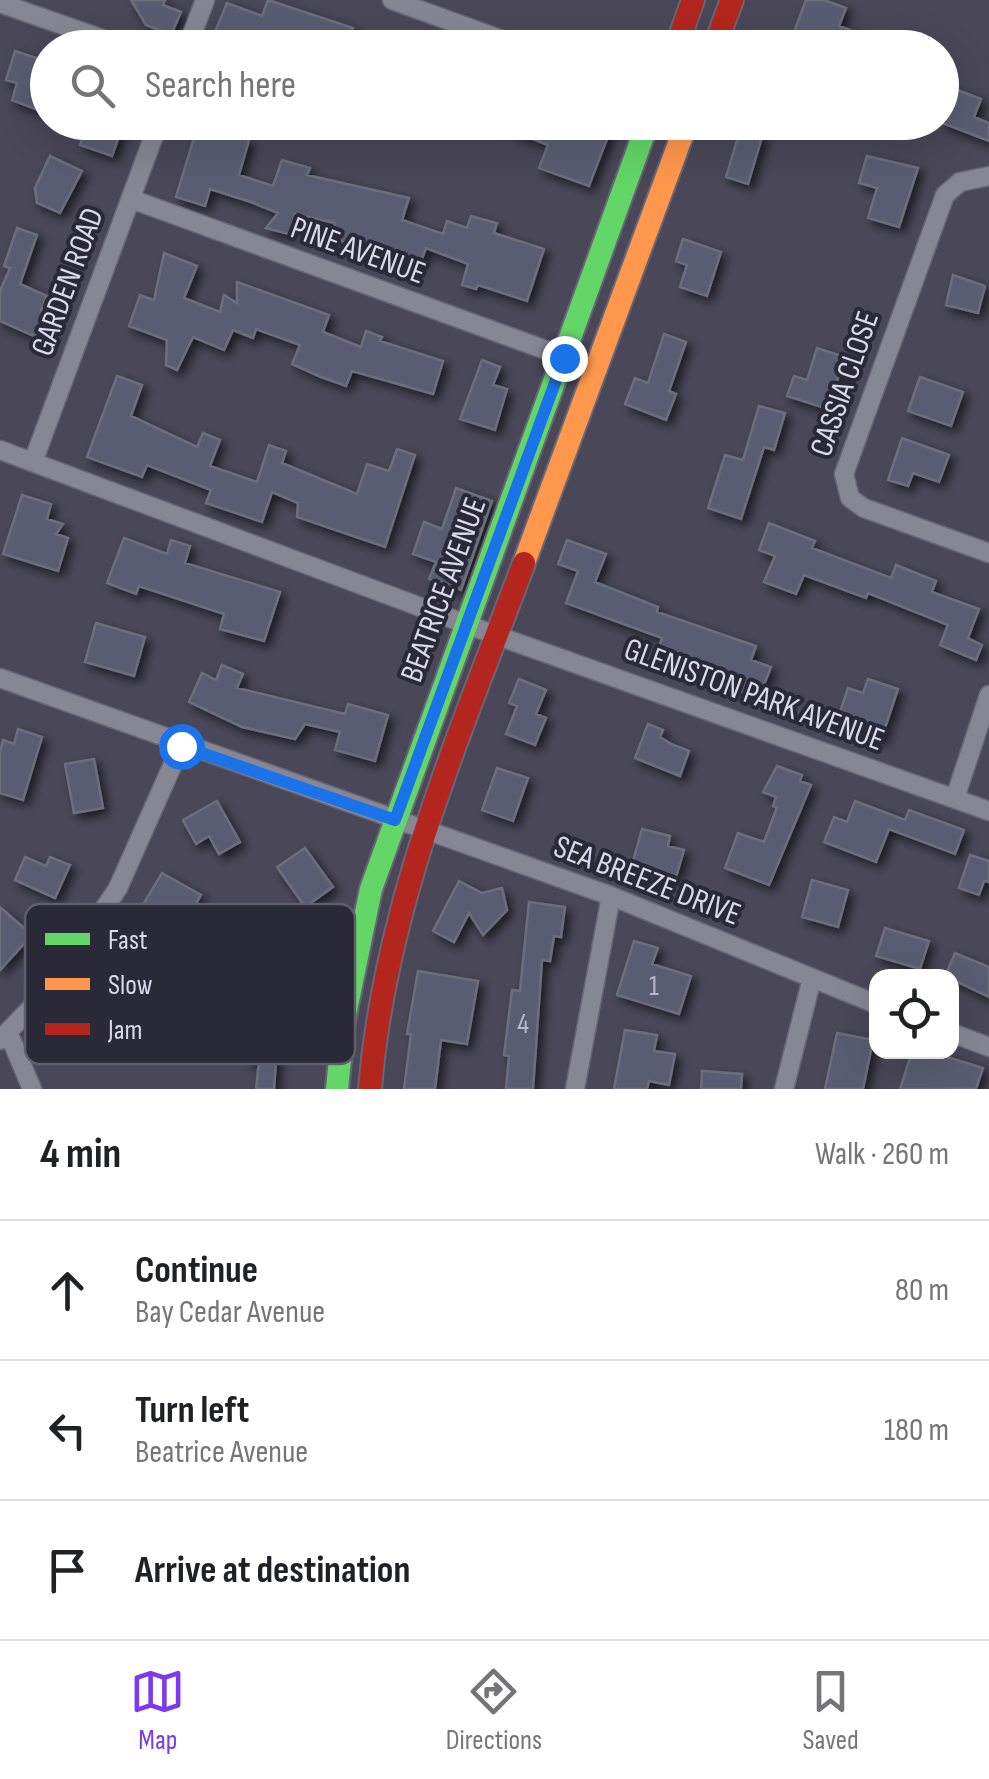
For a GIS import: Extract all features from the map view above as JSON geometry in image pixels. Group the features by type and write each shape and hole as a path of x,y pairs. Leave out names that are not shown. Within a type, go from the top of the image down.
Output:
{"main road":[{"path":"682,30 693,0"},
{"path":"721,30 732,0"},
{"name":"BEATRICE AVENUE","path":"355,965 370,889 642,140"},
{"name":"BEATRICE AVENUE","path":"370,1089 372,1044 390,949 424,832 681,140"},
{"name":"BEATRICE AVENUE","path":"337,1089 340,1064"}],"street":[{"path":"193,30 205,0"},
{"path":"392,0 476,30"},
{"path":"0,3 77,30"},
{"name":"GARDEN ROAD","path":"33,462 151,140"},
{"name":"CASSIA CLOSE","path":"989,176 960,182 944,195 844,474 850,498 864,508 989,553"},
{"name":"PINE AVENUE","path":"130,198 598,369"},
{"path":"0,450 466,623"},
{"name":"GLENISTON PARK AVENUE","path":"466,623 989,810"},
{"name":"SEA BREEZE DRIVE","path":"0,678 181,746 611,896 869,1001"},
{"path":"955,798 989,696"},
{"path":"107,904 181,746"},
{"path":"575,1089 592,981 611,896"},
{"path":"784,1089 812,978"},
{"path":"25,1014 4,1036 32,1089"},
{"path":"959,1036 989,1047"}],"building":[{"path":"131,0 165,0 163,5 181,12 173,30 146,25"},
{"path":"268,0 353,28 216,30 227,3 262,16"},
{"path":"806,0 824,0 846,8 839,26 850,30 795,30"},
{"path":"15,51 30,56 30,107 12,100 17,83 6,80"},
{"path":"959,91 981,99 974,117 989,123 989,141 959,130"},
{"path":"82,140 118,140 112,156 80,145"},
{"path":"193,140 249,140 239,175 273,186 282,160 310,168 307,175 409,198 402,220 443,234 447,221 467,228 471,216 497,223 494,233 544,249 527,301 478,285 476,289 462,285 468,264 426,248 420,264 351,239 350,243 331,239 335,223 295,214 289,234 266,228 278,213 251,202 210,189 205,206 176,197"},
{"path":"535,140 607,140 589,186 539,168 548,145"},
{"path":"737,140 761,140 748,184 726,177"},
{"path":"50,156 82,171 60,213 37,203 35,188"},
{"path":"867,156 918,168 899,227 868,218 877,188 859,183"},
{"path":"17,228 37,235 20,284 47,296 41,310 53,316 43,340 0,321 0,291 10,268 4,266"},
{"path":"683,239 721,252 707,296 680,287 687,265 676,261"},
{"path":"164,253 197,266 184,298 220,312 224,295 237,303 237,282 329,315 323,332 361,347 366,331 382,337 380,341 443,361 433,394 352,371 346,386 321,377 292,364 300,345 256,329 253,338 233,330 224,350 193,337 177,370 166,365 167,340 129,326 140,295 154,300"},
{"path":"953,275 985,286 978,313 946,305"},
{"path":"664,334 686,342 669,391 676,394 666,420 625,404 635,378 648,383"},
{"path":"817,348 845,357 828,409 787,396 794,376 807,380"},
{"path":"482,360 500,367 493,385 507,389 495,430 460,419"},
{"path":"117,376 142,385 131,416 197,447 203,433 220,440 210,466 257,482 269,445 286,451 282,463 357,494 367,464 389,471 397,449 415,455 385,547 297,517 298,503 272,492 262,522 206,503 211,490 147,465 142,477 87,457"},
{"path":"920,377 963,392 951,426 908,411"},
{"path":"759,406 785,413 774,450 764,447 741,519 708,508 725,455 743,460"},
{"path":"902,438 949,455 939,482 913,473 908,486 888,480"},
{"path":"456,488 492,501 461,590 429,579 436,562 413,554 424,522 442,529"},
{"path":"22,495 51,504 47,519 63,524 56,534 68,538 58,571 3,554"},
{"path":"769,523 815,541 812,548 891,578 896,565 936,581 932,592 979,609 968,638 982,645 976,660 940,645 948,625 868,593 866,598 804,575 796,594 764,582 775,556 759,550"},
{"path":"124,538 167,554 171,540 190,546 185,563 280,592 264,641 220,629 224,614 139,586 136,594 107,583"},
{"path":"567,540 606,554 595,582 658,607 657,612 756,646 751,660 771,667 759,698 740,691 743,682 658,650 662,638 566,603 578,571 558,564"},
{"path":"96,623 145,637 134,676 85,662"},
{"path":"222,665 243,674 237,688 345,714 348,704 388,715 375,761 335,750 340,732 305,724 295,739 242,727 189,702 202,673 216,680"},
{"path":"519,679 546,690 536,714 546,718 535,745 506,734 517,706 509,703"},
{"path":"868,679 898,689 881,740 863,734 866,727 838,718 848,688 863,693"},
{"path":"648,724 663,730 660,737 689,751 680,776 635,758"},
{"path":"18,729 42,737 23,800 0,793 3,740 14,744"},
{"path":"94,759 103,808 74,813 65,764"},
{"path":"777,766 802,775 800,781 811,785 769,885 725,868 738,833 764,842 777,807 773,806 776,797 763,792"},
{"path":"497,768 528,778 513,821 482,810"},
{"path":"217,801 240,842 219,854 209,836 196,844 183,820"},
{"path":"855,801 905,820 909,810 964,830 955,854 889,829 876,862 824,842 834,817 847,822"},
{"path":"642,829 670,836 668,846 684,850 676,877 632,865"},
{"path":"305,848 333,887 309,904 303,904 277,867"},
{"path":"970,855 989,861 989,882 984,881 979,895 959,888"},
{"path":"25,857 46,866 50,857 70,865 55,898 15,880"},
{"path":"162,873 201,895 196,904 143,904"},
{"path":"812,880 848,890 838,927 802,917"},
{"path":"459,881 482,893 502,888 507,910 483,935 469,913 454,942 433,931"},
{"path":"529,902 565,907 561,937 554,936 550,961 542,960 533,1089 506,1089 509,1056 504,1055 512,990 520,991"},
{"path":"0,907 25,929 25,943 0,970"},
{"path":"885,928 929,941 920,969 876,956"},
{"path":"634,941 658,948 652,964 691,976 679,1014 617,995"},
{"path":"955,953 989,967 989,997 959,983 959,969 948,969"},
{"path":"418,971 478,981 467,1044 441,1040 435,1089 404,1089 411,1034 407,1034"},
{"path":"625,1030 657,1035 654,1051 675,1054 669,1085 649,1081 647,1089 614,1089"},
{"path":"837,1033 869,1039 863,1089 825,1089"},
{"path":"910,1059 954,1059 983,1068 976,1089 900,1089"},
{"path":"259,1064 276,1064 274,1089 256,1089"},
{"path":"702,1071 742,1074 741,1089 701,1089"}],"traffic: fast":[{"path":"355,967 371,889 641,140"},
{"path":"337,1089 340,1064"}],"traffic: slow":[{"path":"524,563 680,140"}],"traffic: jam":[{"path":"682,30 693,0"},
{"path":"721,30 732,0"},
{"path":"370,1089 378,1021 408,887 451,756 524,563"}],"route":[{"path":"181,746 395,820 564,358"}]}
